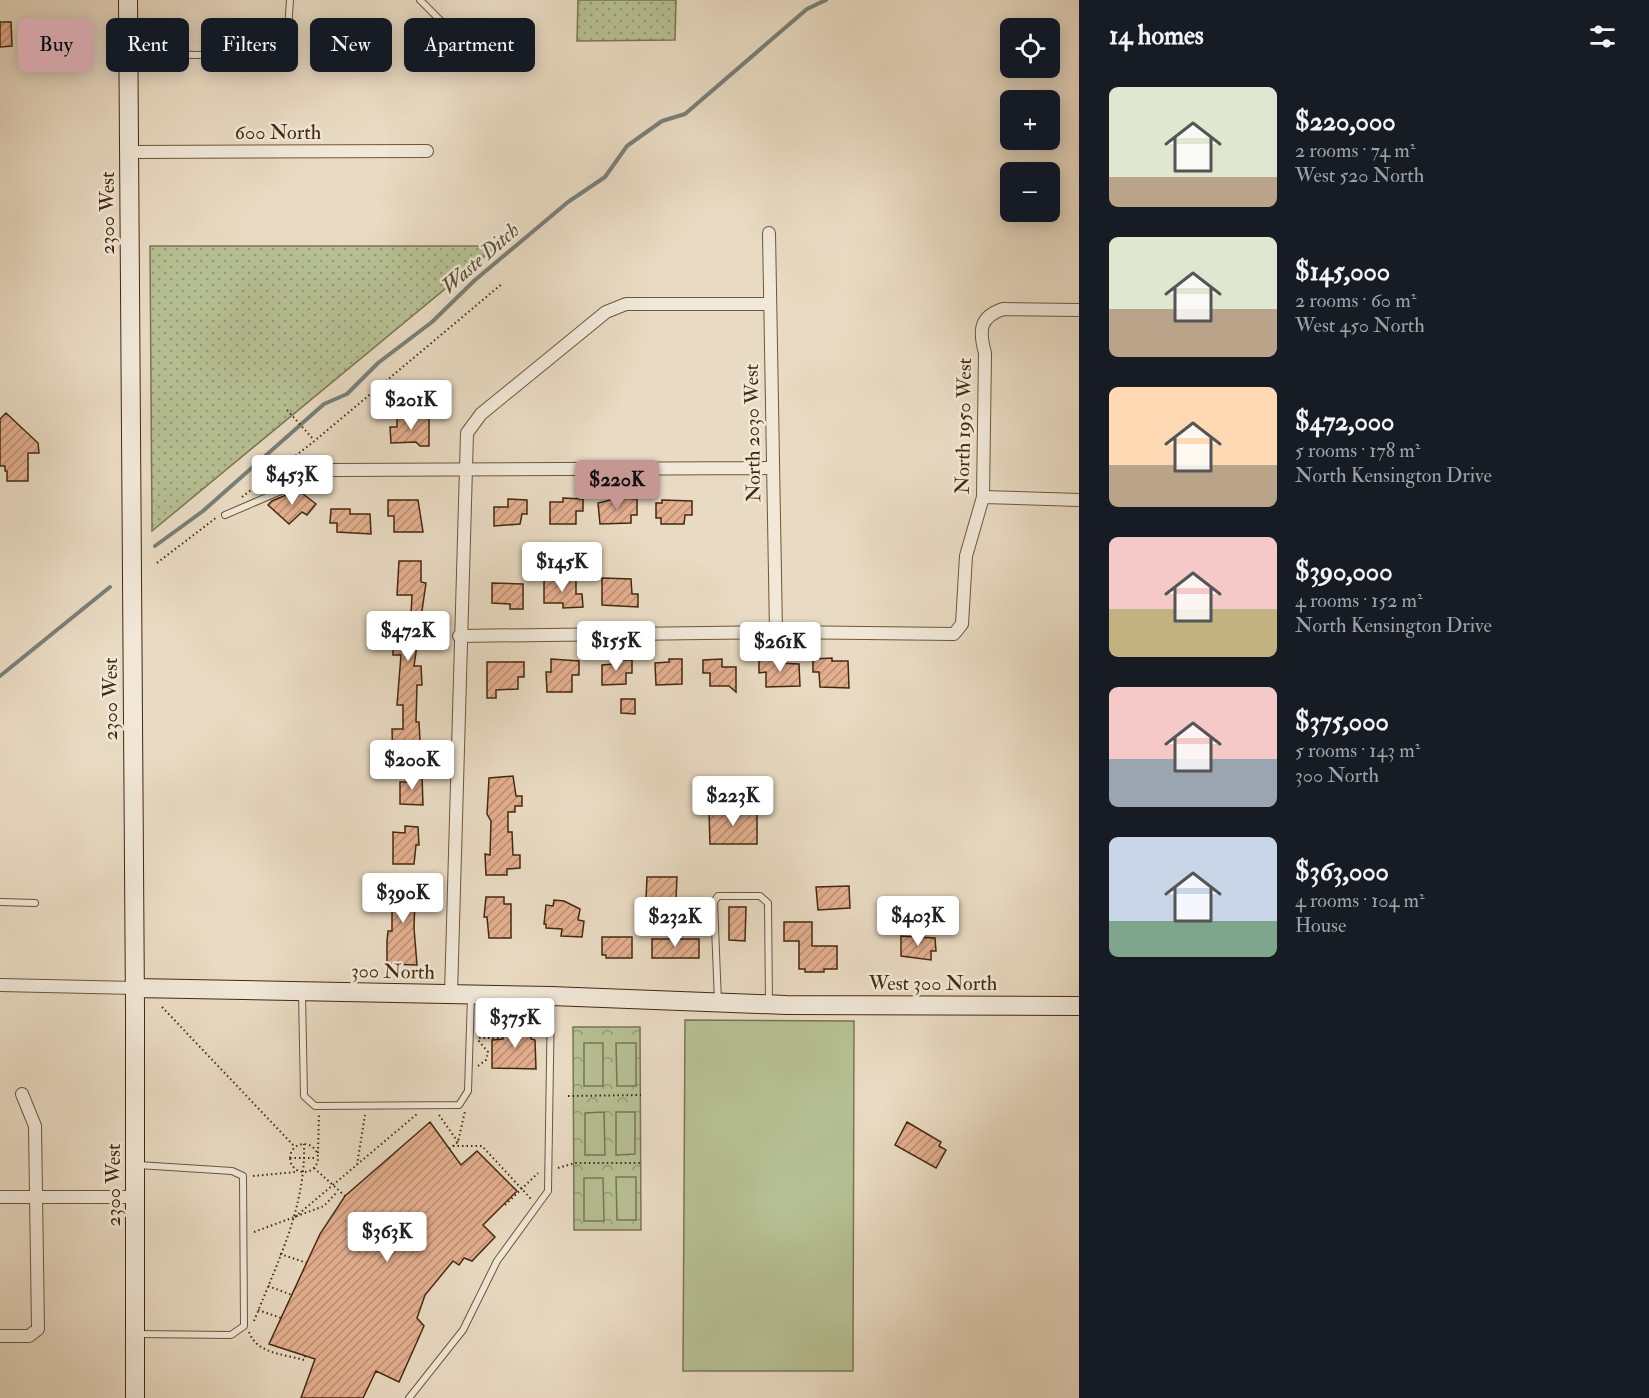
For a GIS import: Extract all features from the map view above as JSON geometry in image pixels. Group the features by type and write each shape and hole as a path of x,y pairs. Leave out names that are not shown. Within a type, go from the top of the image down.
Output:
{"main road":[{"name":"2300 West","path":"128,0 128,18"},
{"name":"2300 West","path":"128,72 136,1165 135,1398"},
{"name":"300 North","path":"135,988 551,996 777,1004"},
{"name":"West 300 North","path":"777,1004 1079,1006"}],"street":[{"name":"600 North","path":"129,152 427,151"},
{"name":"North 2030 West","path":"769,233 776,632"},
{"path":"451,994 459,636 467,433 481,414 606,312 626,304 769,304"},
{"name":"North 1950 West","path":"776,632 954,634 962,624 966,556 982,497 985,353 980,337 982,323 991,313 1003,309 1079,310"},
{"path":"334,470 773,468"},
{"path":"982,497 1079,500"},
{"path":"459,636 776,632"},
{"name":"300 North","path":"0,985 135,988"},
{"path":"0,1336 29,1336 38,1329 35,1126 22,1094"},
{"path":"0,1197 136,1197"}],"lane":[{"path":"189,55 276,56 288,29 290,0"},
{"path":"420,0 438,18"},
{"path":"223,514 309,479"},
{"path":"718,1002 714,902 718,896 760,896 768,903 777,1004"},
{"path":"0,902 35,903"},
{"path":"302,992 304,1096 315,1106 459,1105 468,1091 471,995"},
{"path":"409,1398 463,1330 497,1262 548,1191 551,996"},
{"path":"135,1334 231,1335 244,1326 243,1176 232,1171 136,1165"}],"path":[{"path":"239,499 314,440 503,283"},
{"path":"287,410 314,440"},
{"path":"157,563 223,514"},
{"path":"162,1007 295,1147"},
{"path":"525,1012 525,1026"},
{"path":"476,1068 486,1060 488,1052 476,1038 502,1038"},
{"path":"568,1096 641,1095"},
{"path":"449,1149 458,1142 466,1105"},
{"path":"253,1176 305,1172 314,1168 318,1156 319,1107"},
{"path":"295,1217 423,1108"},
{"path":"435,1108 458,1142"},
{"path":"357,1165 366,1109"},
{"path":"253,1323 295,1217 305,1172 304,1144"},
{"path":"299,1171 293,1168 290,1158 295,1147 304,1144 313,1147 318,1156"},
{"path":"453,1146 482,1146 537,1206"},
{"path":"290,1158 318,1156"},
{"path":"558,1168 575,1163 641,1163"},
{"path":"505,1205 545,1167"},
{"path":"314,1168 333,1185 337,1192 345,1196"},
{"path":"254,1232 324,1206 337,1192"},
{"path":"280,1254 307,1263"},
{"path":"268,1286 292,1295"},
{"path":"258,1310 281,1318"},
{"path":"249,1332 252,1341 259,1348 304,1360 305,1356"}],"green space":[{"path":"578,0 676,0 675,40 577,41"},
{"path":"150,246 497,246 152,531"},
{"path":"685,1020 854,1021 853,1371 683,1371"},
{"path":"573,1027 640,1027 641,1230 574,1230"},
{"path":"584,1043 603,1043 603,1086 584,1086"},
{"path":"616,1043 636,1043 636,1086 617,1086"},
{"path":"604,1112 605,1155 585,1155 585,1113"},
{"path":"616,1112 635,1112 635,1154 616,1155"},
{"path":"616,1177 636,1177 636,1220 617,1220"},
{"path":"584,1178 603,1178 604,1221 584,1221"}],"building":[{"path":"0,22 11,22 12,46 0,47"},
{"path":"6,413 38,443 39,453 28,453 28,481 7,481 5,466 0,466 0,419"},
{"path":"397,417 429,417 429,446 420,446 416,442 391,443 390,427 397,427"},
{"path":"298,490 316,504 307,515 302,512 289,524 268,505"},
{"path":"563,498 583,499 583,511 576,511 576,524 550,524 550,502 563,502"},
{"path":"618,498 637,499 637,515 631,515 631,523 600,524 598,503"},
{"path":"508,499 527,500 527,514 522,514 520,524 494,526 494,507 508,507"},
{"path":"388,500 418,500 423,532 394,532 394,516 388,516"},
{"path":"662,500 692,501 692,515 685,515 684,524 661,524 661,518 656,518 656,503 662,503"},
{"path":"331,509 350,509 350,514 370,514 371,534 337,532 337,523 330,523"},
{"path":"399,561 421,561 421,582 426,583 414,666 421,666 422,685 417,685 416,722 419,722 420,741 415,742 415,763 393,763 392,729 403,729 403,705 397,705 401,655 393,655 393,621 407,621 408,614 411,615 412,595 397,595"},
{"path":"602,578 631,579 632,594 638,594 638,607 602,605"},
{"path":"544,580 576,580 576,594 582,594 583,607 563,608 563,603 544,603"},
{"path":"492,583 523,584 523,609 510,609 510,604 492,603"},
{"path":"832,658 832,661 848,661 849,688 820,687 819,672 813,672 813,659"},
{"path":"551,659 579,661 579,675 572,675 572,692 547,692 546,672 551,672"},
{"path":"669,659 682,659 682,684 656,685 655,663 669,662"},
{"path":"722,659 722,667 736,667 736,692 729,686 710,686 710,673 703,673 703,660"},
{"path":"778,659 778,663 799,664 800,686 766,687 766,672 759,673 759,660"},
{"path":"613,660 632,660 632,673 626,673 626,684 602,685 602,665 614,664"},
{"path":"487,662 524,662 524,677 518,677 518,689 496,690 496,698 487,698"},
{"path":"621,699 635,699 635,714 621,713"},
{"path":"409,776 422,776 423,805 400,804 400,782 409,782"},
{"path":"513,776 516,796 522,796 522,806 515,806 515,812 508,812 508,832 512,832 513,855 520,855 520,868 507,869 507,875 486,875 485,854 490,855 491,821 487,814 489,778"},
{"path":"709,811 757,811 757,844 710,844"},
{"path":"405,826 418,827 419,845 416,845 414,864 393,864 393,832 405,833"},
{"path":"647,877 677,877 676,899 646,899"},
{"path":"407,878 420,879 420,898 415,898 414,928 417,965 387,964 388,931 392,931 392,884 407,885"},
{"path":"849,886 850,908 818,910 816,887"},
{"path":"486,897 504,897 504,904 511,904 511,938 489,938 487,917 484,917"},
{"path":"554,900 564,901 580,909 578,920 584,921 582,937 561,936 562,929 546,928 544,924 546,905 553,906"},
{"path":"729,907 746,907 745,941 729,940"},
{"path":"784,922 812,922 812,946 837,946 837,969 805,972 805,969 799,969 799,941 784,941"},
{"path":"901,936 935,938 936,951 931,951 931,960 901,956"},
{"path":"602,937 632,937 632,958 606,958 606,955 602,955"},
{"path":"652,939 699,939 699,958 652,958"},
{"path":"504,1026 530,1027 531,1039 535,1040 536,1069 492,1068 492,1040 503,1039"},
{"path":"430,1122 461,1165 477,1151 517,1191 483,1225 495,1237 472,1261 464,1258 459,1265 453,1261 425,1295 417,1318 424,1326 399,1382 376,1371 363,1398 301,1398 315,1359 269,1344 320,1234 345,1196"},
{"path":"907,1122 941,1142 939,1146 946,1150 936,1168 895,1145"}],"waterway":[{"name":"Waste Ditch","path":"155,546 203,511 324,404 347,394 378,363 432,322 475,280 568,202 605,177 627,146 662,121 685,114 807,9 826,0"},
{"name":"Waste Ditch","path":"0,676 110,587"}]}
